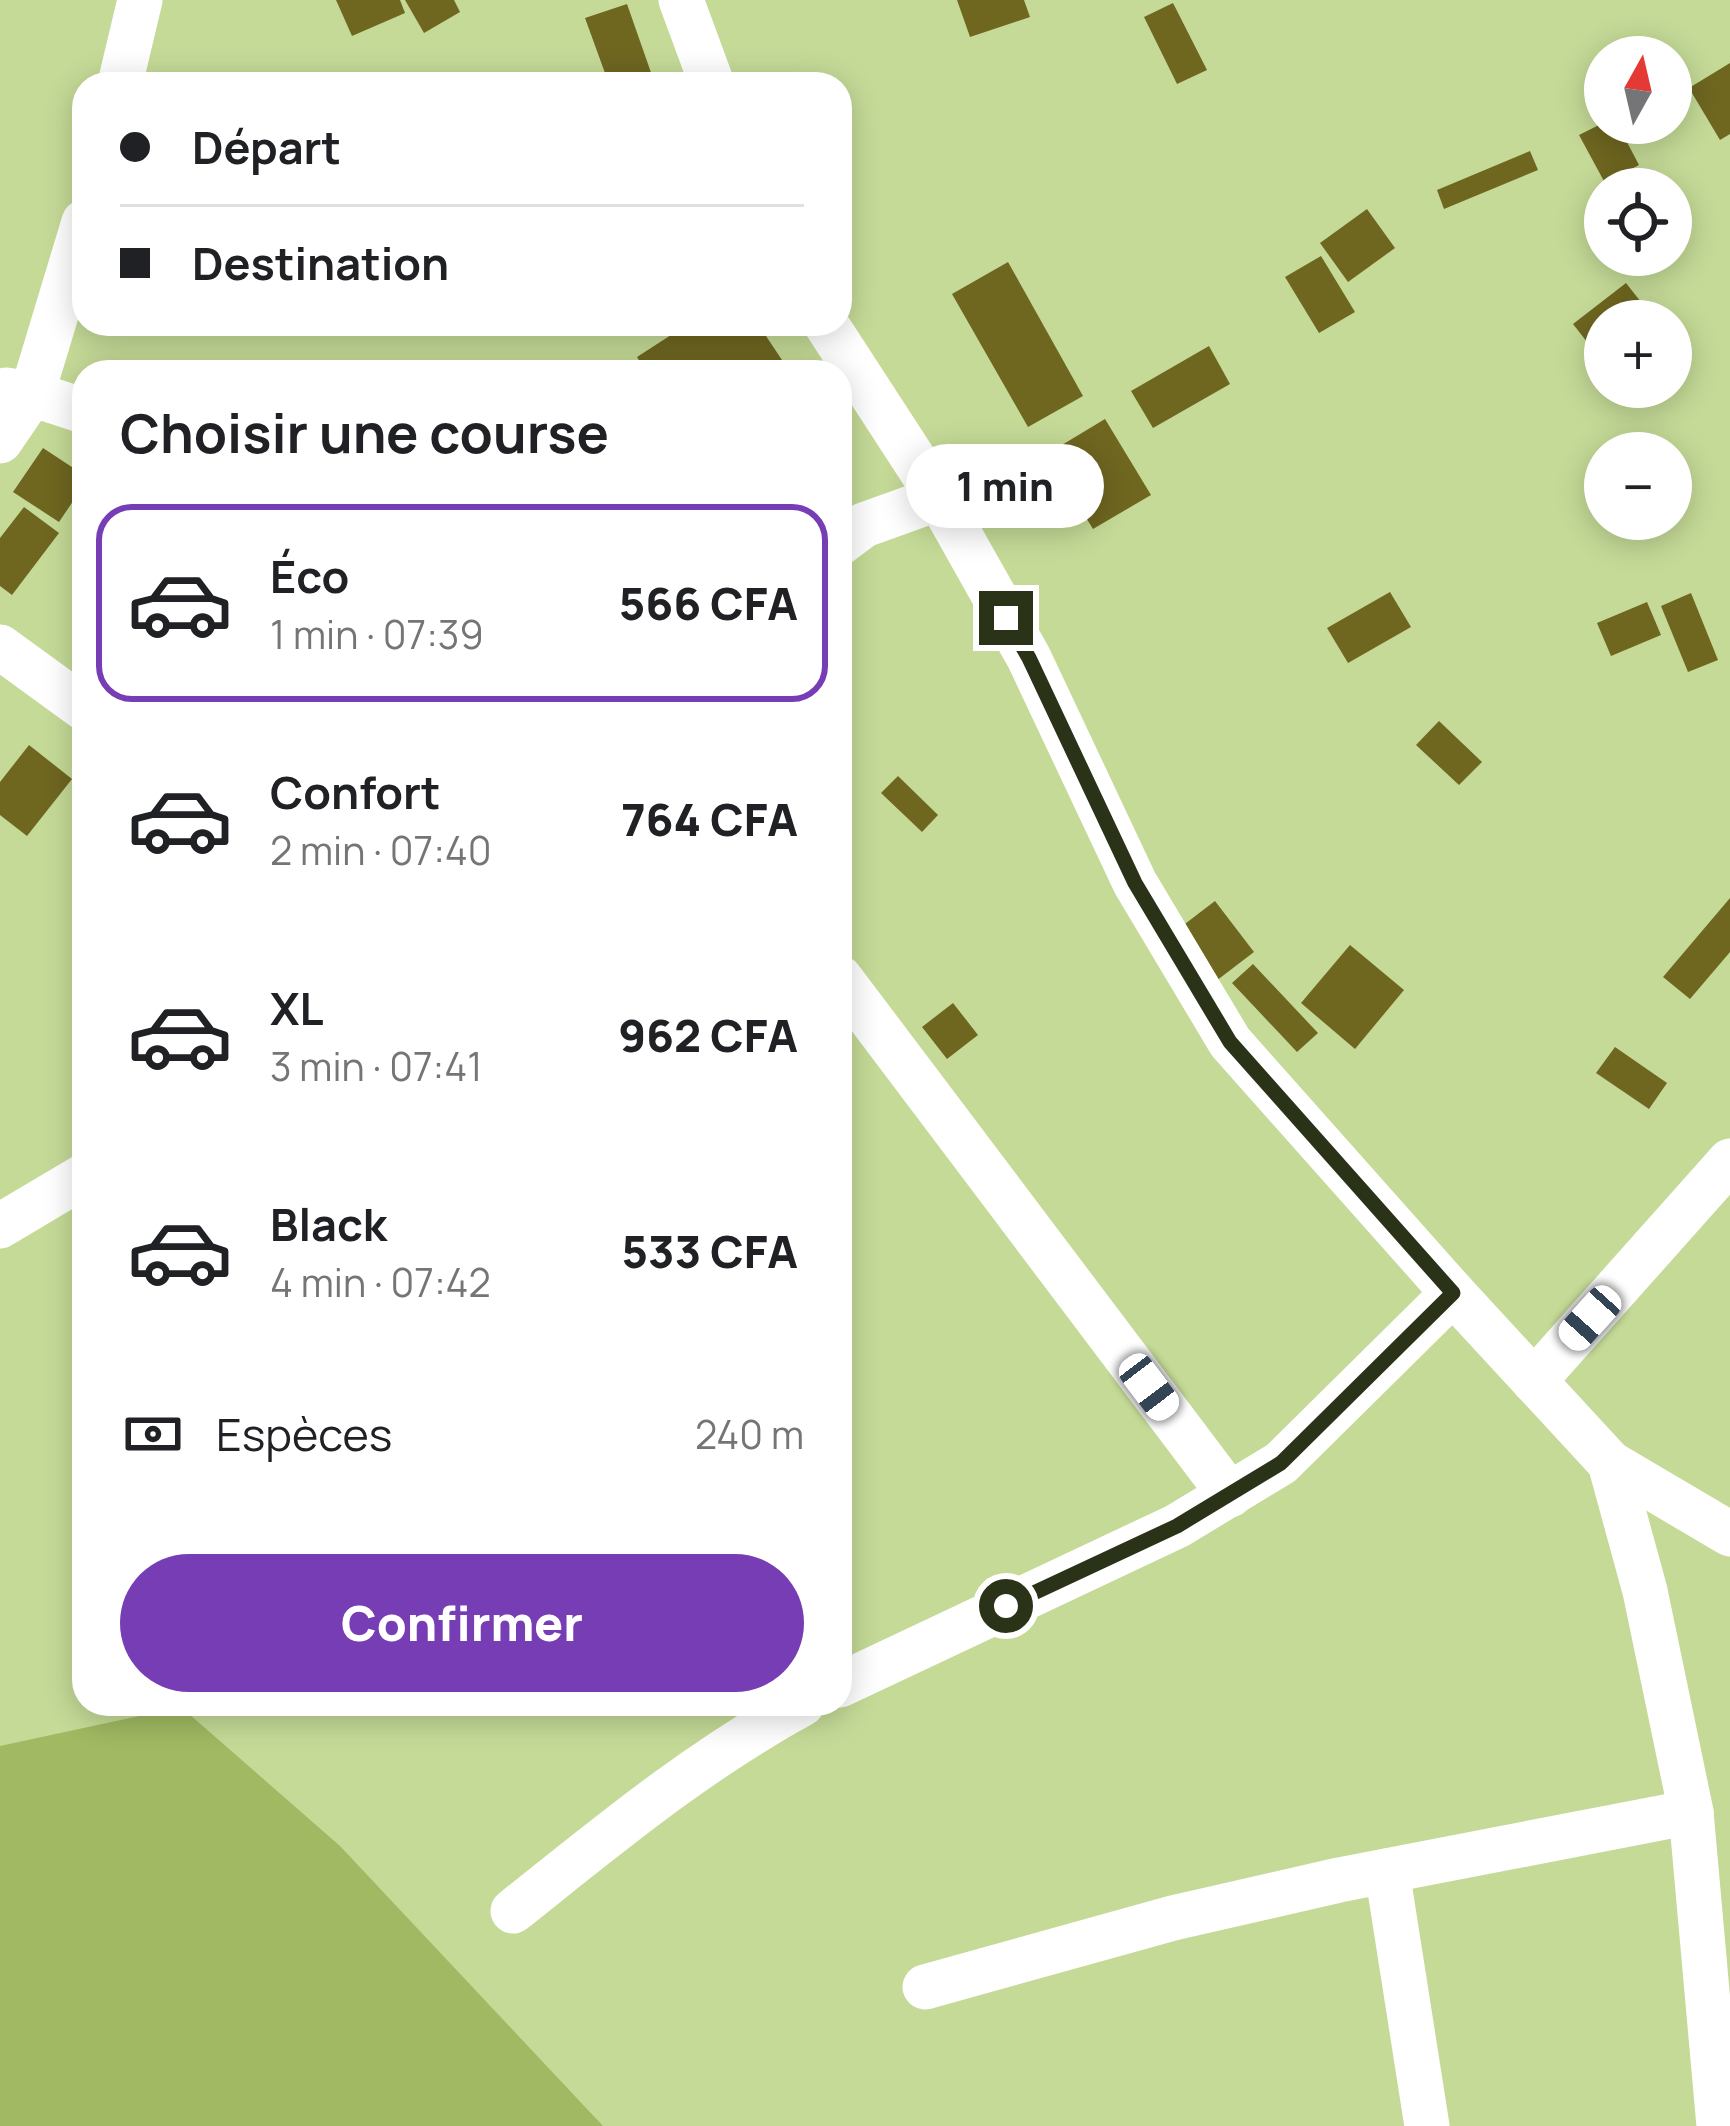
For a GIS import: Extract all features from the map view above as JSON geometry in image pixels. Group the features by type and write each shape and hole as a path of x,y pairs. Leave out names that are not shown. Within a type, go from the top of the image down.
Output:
{"street":[{"path":"124,72 140,0"},
{"path":"681,0 708,72"},
{"path":"0,441 72,252"},
{"path":"852,364 939,498 1029,658 1135,883 1230,1042 1610,1463 1730,1534"},
{"path":"16,391 72,407"},
{"path":"852,534 939,498"},
{"path":"0,646 72,699"},
{"path":"852,994 1230,1495"},
{"path":"1534,1382 1730,1161"},
{"path":"0,1226 72,1183"},
{"path":"852,1678 1177,1526 1281,1463 1453,1293"},
{"path":"1610,1463 1645,1591 1691,1812 1719,2126"},
{"path":"513,1911 668,1789 780,1716"},
{"path":"925,1987 1173,1918 1388,1870 1691,1812"},
{"path":"1388,1870 1427,2126"}],"green space":[{"path":"139,1716 191,1716 340,1846 603,2126 0,2126 0,1746"}],"building":[{"path":"336,0 400,0 405,13 352,36"},
{"path":"405,0 454,0 460,12 424,33"},
{"path":"957,0 1024,0 1030,17 970,37"},
{"path":"1173,3 1207,70 1177,84 1144,17"},
{"path":"627,4 651,72 605,72 585,18"},
{"path":"1730,63 1730,134 1720,140 1692,86"},
{"path":"1584,132 1584,144 1628,144 1639,165 1597,168 1579,135"},
{"path":"1530,151 1538,170 1444,209 1437,190"},
{"path":"1367,209 1395,248 1348,282 1320,243"},
{"path":"1321,256 1355,312 1319,333 1285,277"},
{"path":"1008,262 1083,396 1028,427 952,294"},
{"path":"1626,283 1639,300 1604,300"},
{"path":"1584,315 1584,338 1573,324"},
{"path":"669,336 766,336 782,360 639,360"},
{"path":"1209,346 1230,384 1153,428 1131,391"},
{"path":"1105,419 1151,495 1093,529 1047,454"},
{"path":"43,448 72,467 72,503 59,522 13,492"},
{"path":"24,507 59,533 12,595 0,586 0,538"},
{"path":"1390,592 1411,627 1348,663 1327,628"},
{"path":"1691,593 1718,660 1688,672 1661,606"},
{"path":"1647,602 1661,635 1611,656 1597,623"},
{"path":"1439,721 1482,762 1459,785 1416,745"},
{"path":"29,745 72,779 27,836 0,815 0,782"},
{"path":"898,776 938,815 922,832 881,793"},
{"path":"1730,898 1730,952 1690,999 1663,977"},
{"path":"1215,901 1254,952 1216,981 1177,930"},
{"path":"1350,945 1404,990 1355,1049 1301,1003"},
{"path":"1253,964 1318,1033 1297,1052 1232,983"},
{"path":"953,1003 978,1035 947,1059 922,1027"},
{"path":"1615,1047 1667,1083 1649,1109 1596,1073"}],"route":[{"path":"1006,618 1135,883 1230,1042 1453,1293 1281,1463 1177,1526 1006,1606"}]}
